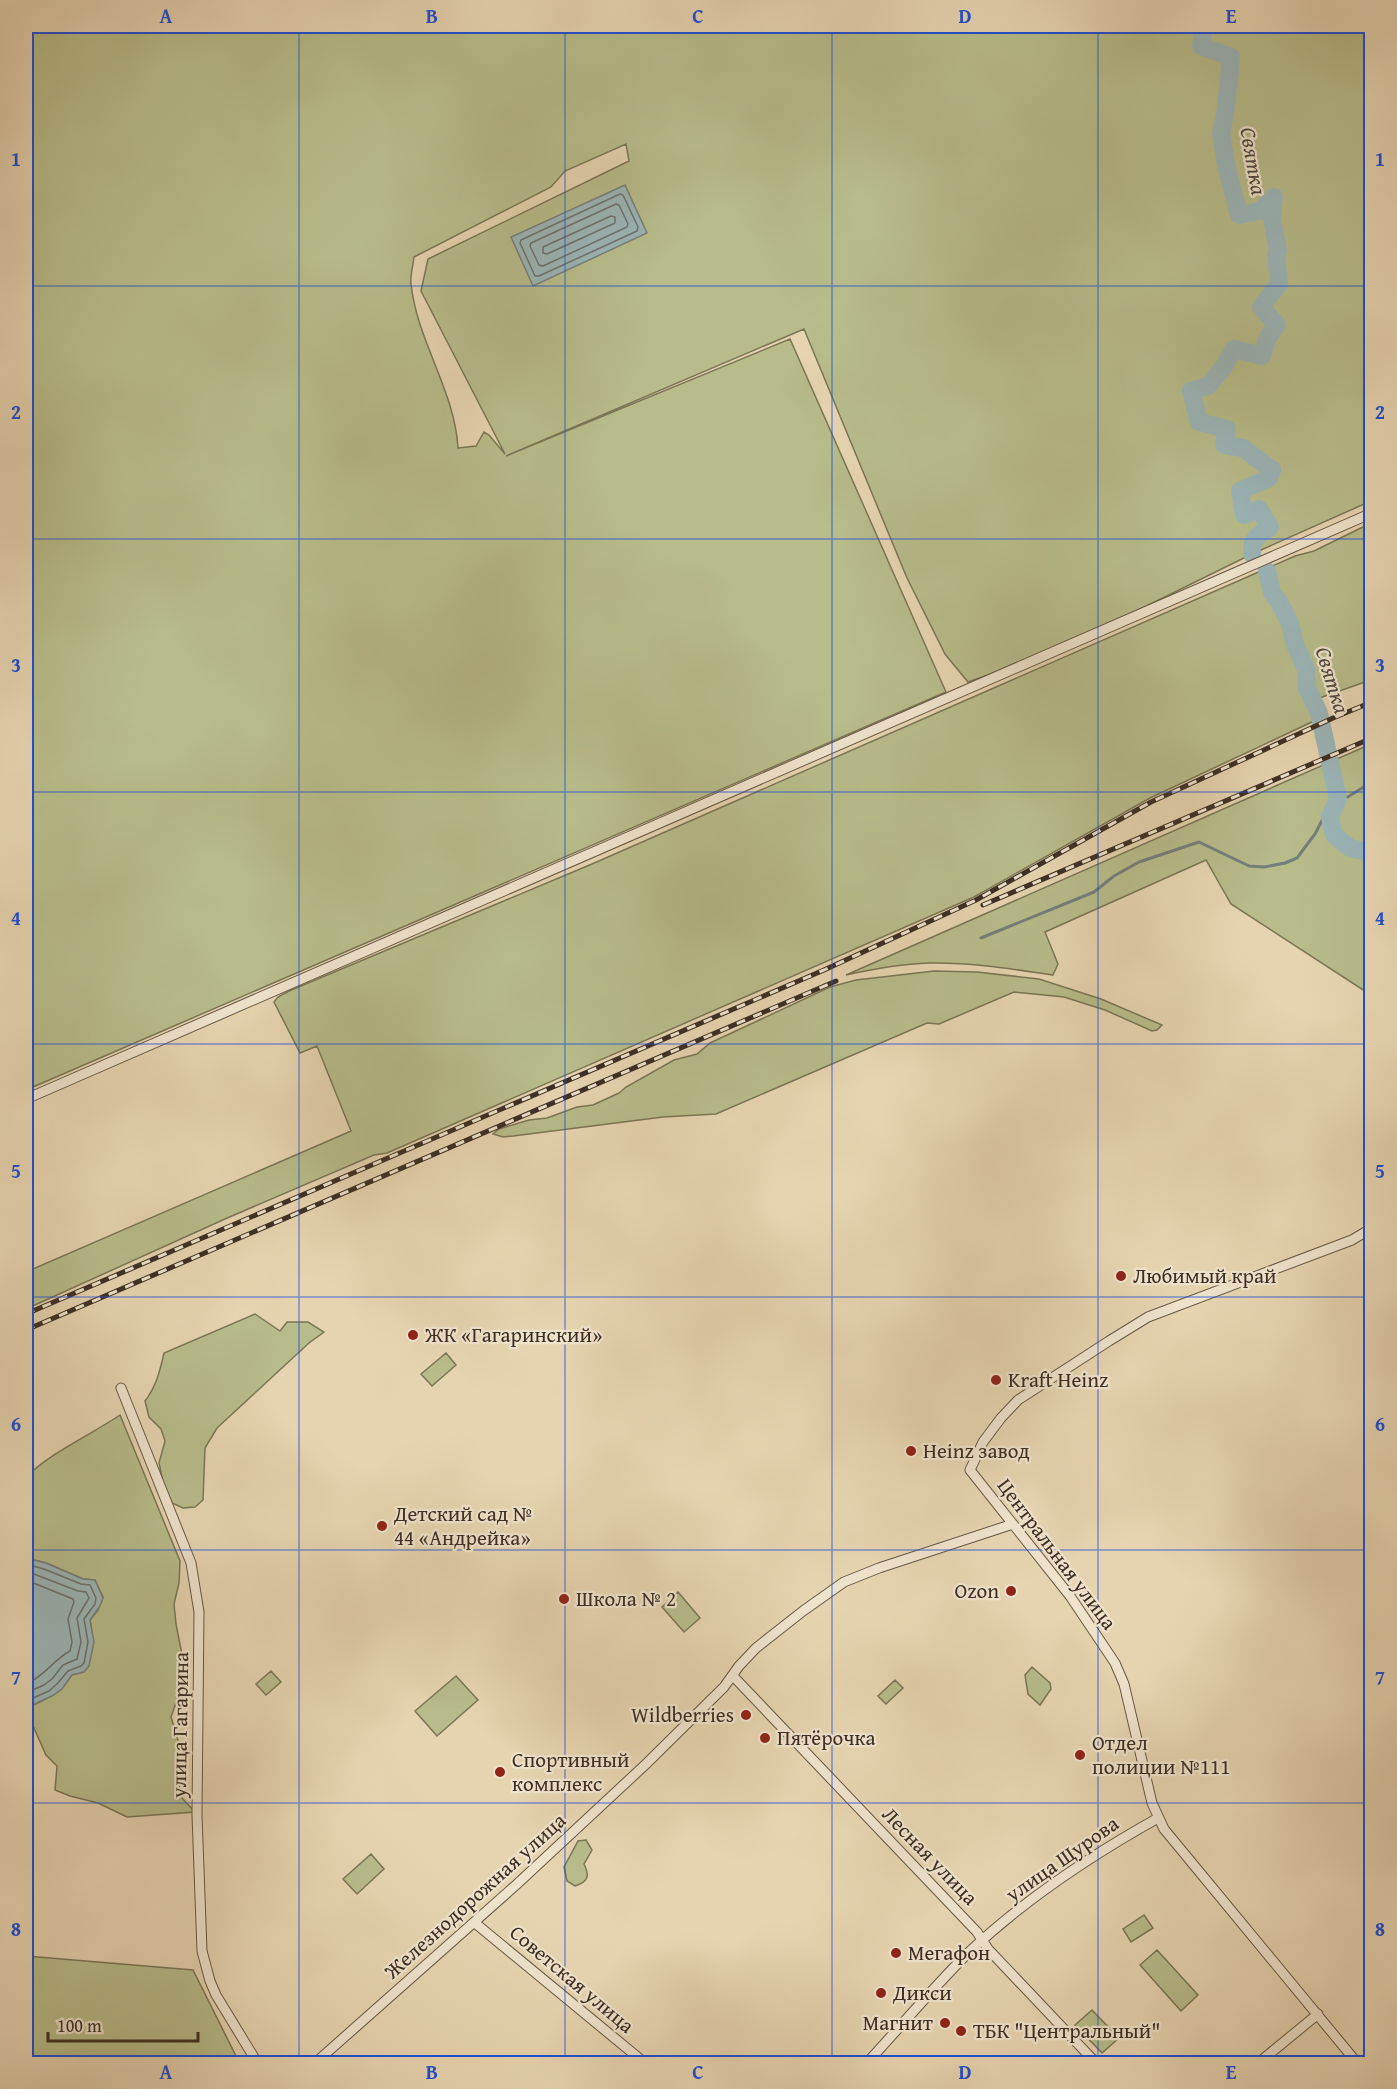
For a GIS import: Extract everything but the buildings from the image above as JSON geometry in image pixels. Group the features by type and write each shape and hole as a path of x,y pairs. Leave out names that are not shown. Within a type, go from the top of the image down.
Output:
{"street":[{"path":"26,1099 1371,513"},
{"name":"Центральная улица","path":"1358,2064 1168,1835 1152,1803 1120,1674 1070,1596 970,1470 984,1442 1017,1400 1148,1317 1352,1240 1371,1228"},
{"name":"улица Гагарина","path":"121,1388 191,1563 199,1612 197,1815 202,1951 216,1995 258,2064"},
{"name":"Железнодорожная улица","path":"314,2064 475,1923 646,1764 733,1676 756,1648 825,1594 843,1582 879,1568 1013,1524"},
{"name":"Лесная улица","path":"733,1676 977,1932 988,1949 1097,2064"},
{"name":"улица Щурова","path":"866,2064 968,1953 1055,1881 1085,1860 1158,1818"},
{"name":"Советская улица","path":"475,1923 646,2064"},
{"path":"1257,2064 1318,2014"}],"green space":[{"path":"26,26 1371,26 1371,501 1252,554 1055,651 968,682 945,654 907,578 804,329 506,456 790,339 946,692 26,1090","holes":["626,144 629,161 428,259 421,291 505,454 484,432 476,446 458,448 450,406 420,326 415,305 411,281 414,257 551,187 565,171"]},
{"path":"1371,523 1371,680 1308,702 1314,721 1150,798 974,897 387,1153 374,1155 225,1219 26,1309 26,1272 351,1131 317,1046 300,1053 274,1002 278,997 592,864 1295,556 1314,551"},
{"path":"1371,744 1371,995 1231,904 1206,860 1045,932 1058,964 1053,975 991,966 944,963 898,966 846,975"},
{"path":"934,971 977,972 1039,979 1101,999 1162,1025 1152,1031 1105,1010 1064,997 1014,992 939,1024 927,1023 716,1114 663,1117 503,1137 493,1134 499,1129 529,1120 547,1118 577,1107 593,1105 619,1093 674,1060 697,1054 710,1043 830,987 856,980"},
{"path":"255,1314 280,1331 287,1322 308,1322 324,1332 309,1343 217,1428 205,1448 203,1500 195,1507 183,1508 172,1503 163,1482 159,1463 165,1441 161,1429 149,1417 145,1401 155,1384 164,1353"},
{"path":"446,1353 456,1365 432,1386 421,1374"},
{"path":"120,1415 180,1561 179,1583 174,1604 187,1680 180,1691 171,1717 185,1764 178,1781 182,1798 195,1812 127,1817 98,1803 55,1790 57,1766 46,1755 34,1728 26,1731 26,1708 54,1694 70,1676 91,1626 90,1620 98,1610 103,1597 95,1580 83,1579 46,1563 26,1558 26,1477 59,1451"},
{"path":"678,1592 700,1618 684,1632 662,1607"},
{"path":"1032,1667 1050,1683 1051,1689 1040,1705 1028,1694 1025,1675"},
{"path":"271,1671 281,1682 266,1695 256,1684"},
{"path":"456,1676 478,1700 437,1736 415,1711"},
{"path":"895,1680 903,1688 886,1704 878,1696"},
{"path":"586,1840 592,1850 584,1864 587,1878 583,1883 575,1886 567,1881 564,1867 578,1841"},
{"path":"371,1854 384,1869 357,1894 343,1879"},
{"path":"1144,1915 1153,1928 1131,1942 1123,1929"},
{"path":"1157,1950 1198,1995 1181,2011 1140,1965"},
{"path":"26,1956 193,1970 237,2058 242,2063 26,2063"},
{"path":"1092,2010 1119,2038 1102,2053 1075,2025"}],"water":[{"path":"625,185 647,233 533,286 511,237"},
{"path":"26,1558 46,1563 83,1579 95,1580 103,1598 90,1620 94,1642 89,1666 84,1672 72,1675 62,1689 52,1696 26,1708"}],"waterway":[{"name":"Святка","path":"1204,26 1201,46 1231,57 1226,109 1221,133 1226,165 1239,215 1260,211 1274,197 1272,219 1278,251 1276,255 1279,284 1261,307 1277,325 1268,337 1262,356 1234,349 1223,368 1208,386 1191,391 1199,422 1227,429 1224,445 1243,448 1272,470 1269,478 1240,491 1244,515 1259,509 1270,527 1256,538 1252,554"},
{"name":"Святка","path":"1267,571 1272,593 1280,603 1291,626 1294,642 1306,669 1307,688 1319,713 1338,799 1330,817 1334,835 1350,848 1372,853"},
{"path":"981,938 1094,892 1114,876 1139,862 1199,842 1249,866 1264,867 1285,863 1297,858 1315,834 1328,809 1372,782"}],"railway":[{"path":"26,1314 824,970 976,900 1151,802 1372,702"},
{"path":"983,905 1372,738"},
{"path":"26,1330 836,981"}],"place":[{"name":"Любимый край","path":"1121,1276"},
{"name":"ЖК «Гагаринский»","path":"413,1335"},
{"name":"Kraft Heinz","path":"996,1380"},
{"name":"Heinz завод","path":"911,1451"},
{"name":"Детский сад № 44 «Андрейка»","path":"382,1526"},
{"name":"Ozon","path":"1011,1591"},
{"name":"Школа № 2","path":"564,1599"},
{"name":"Wildberries","path":"746,1715"},
{"name":"Пятёрочка","path":"765,1738"},
{"name":"Отдел полиции №111","path":"1080,1755"},
{"name":"Спортивный комплекс","path":"500,1772"},
{"name":"Мегафон","path":"896,1953"},
{"name":"Дикси","path":"881,1993"},
{"name":"Магнит","path":"945,2023"},
{"name":"ТБК \"Центральный\"","path":"961,2031"}]}
